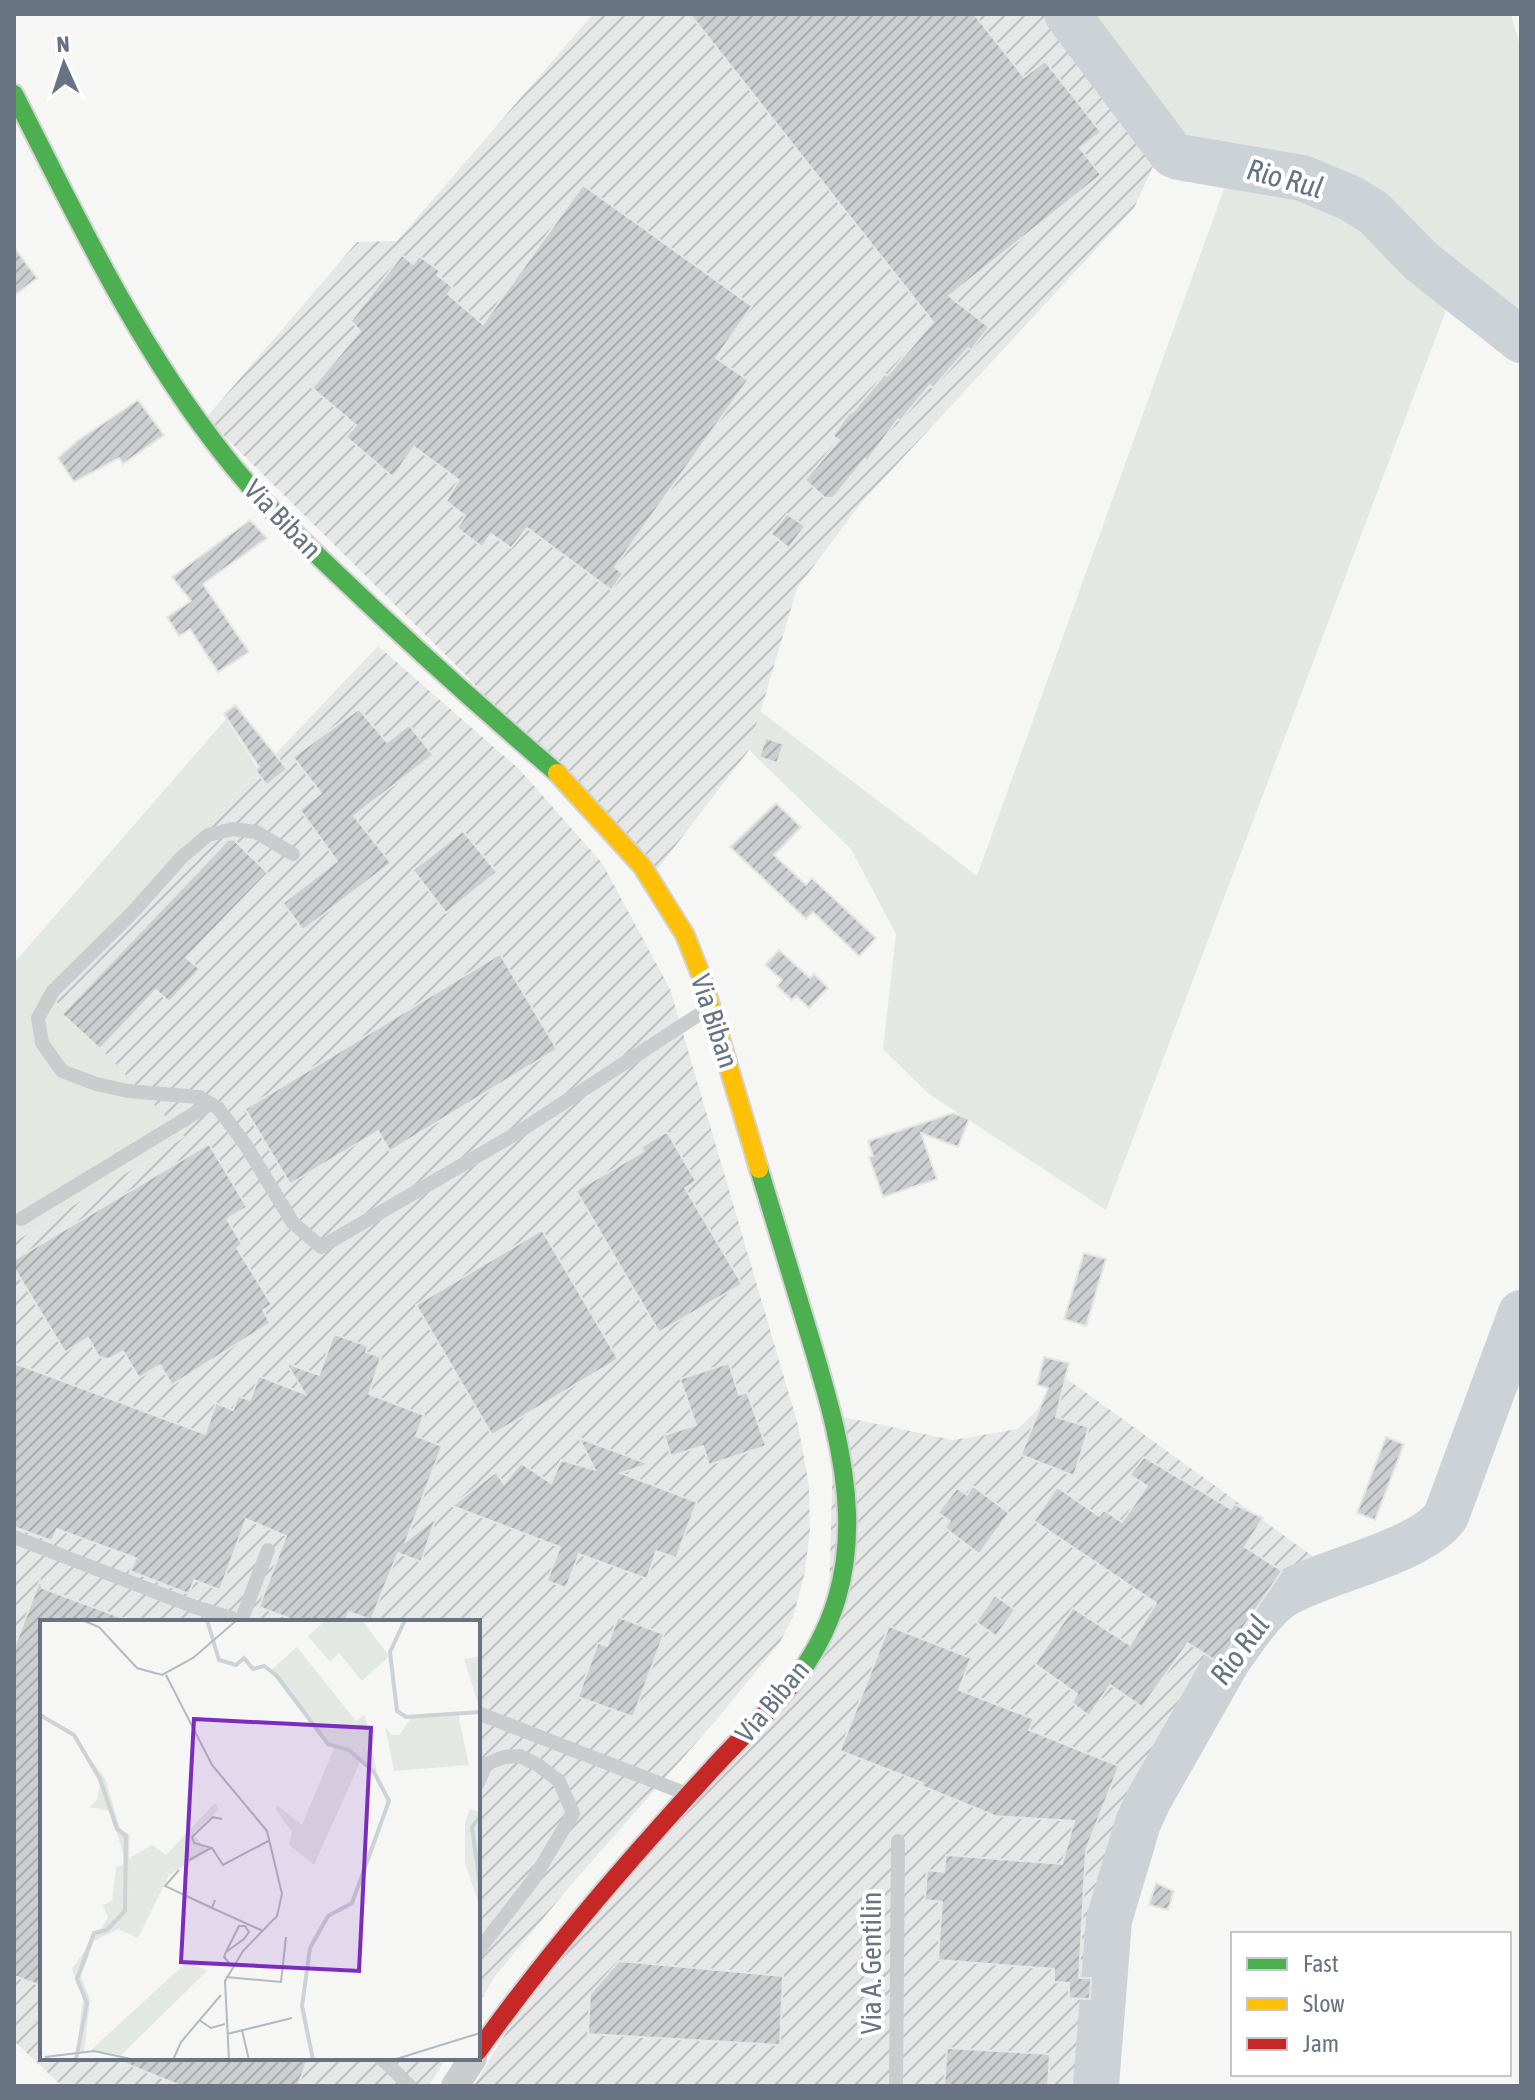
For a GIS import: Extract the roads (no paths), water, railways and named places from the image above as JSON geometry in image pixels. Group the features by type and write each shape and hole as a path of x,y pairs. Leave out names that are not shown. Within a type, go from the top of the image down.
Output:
{"street":[{"name":"Via Biban","path":"14,94 138,329 179,395 225,457 277,516 424,658 558,774 642,866 685,935 711,1007 829,1401 844,1470 850,1519 847,1556 838,1596 806,1666 531,1976 480,2048"},
{"path":"455,2086 472,2060"}],"lane":[{"path":"293,854 256,832 233,829 208,835 182,857 131,914 53,991 38,1018 42,1043 62,1071 96,1084 128,1091 199,1097 218,1108 245,1144 293,1223 321,1247 517,1133 711,1007"},
{"path":"21,1219 210,1104"},
{"path":"14,1537 236,1620"},
{"path":"243,1620 268,1550"},
{"path":"480,1714 689,1795"},
{"path":"480,1778 486,1764 504,1757 520,1756 559,1781 573,1813 533,1880 480,1949"},
{"name":"Via A. Gentilin","path":"896,2086 898,1841"},
{"path":"383,2060 410,2086"}],"waterway":[{"name":"Rio Rul","path":"1067,14 1172,154 1302,178 1350,198 1373,212 1422,262 1521,340"},
{"name":"Rio Rul","path":"1096,2086 1109,1920 1138,1823 1149,1799 1228,1660 1277,1599 1303,1585 1416,1540 1434,1529 1446,1516 1521,1313"}]}
